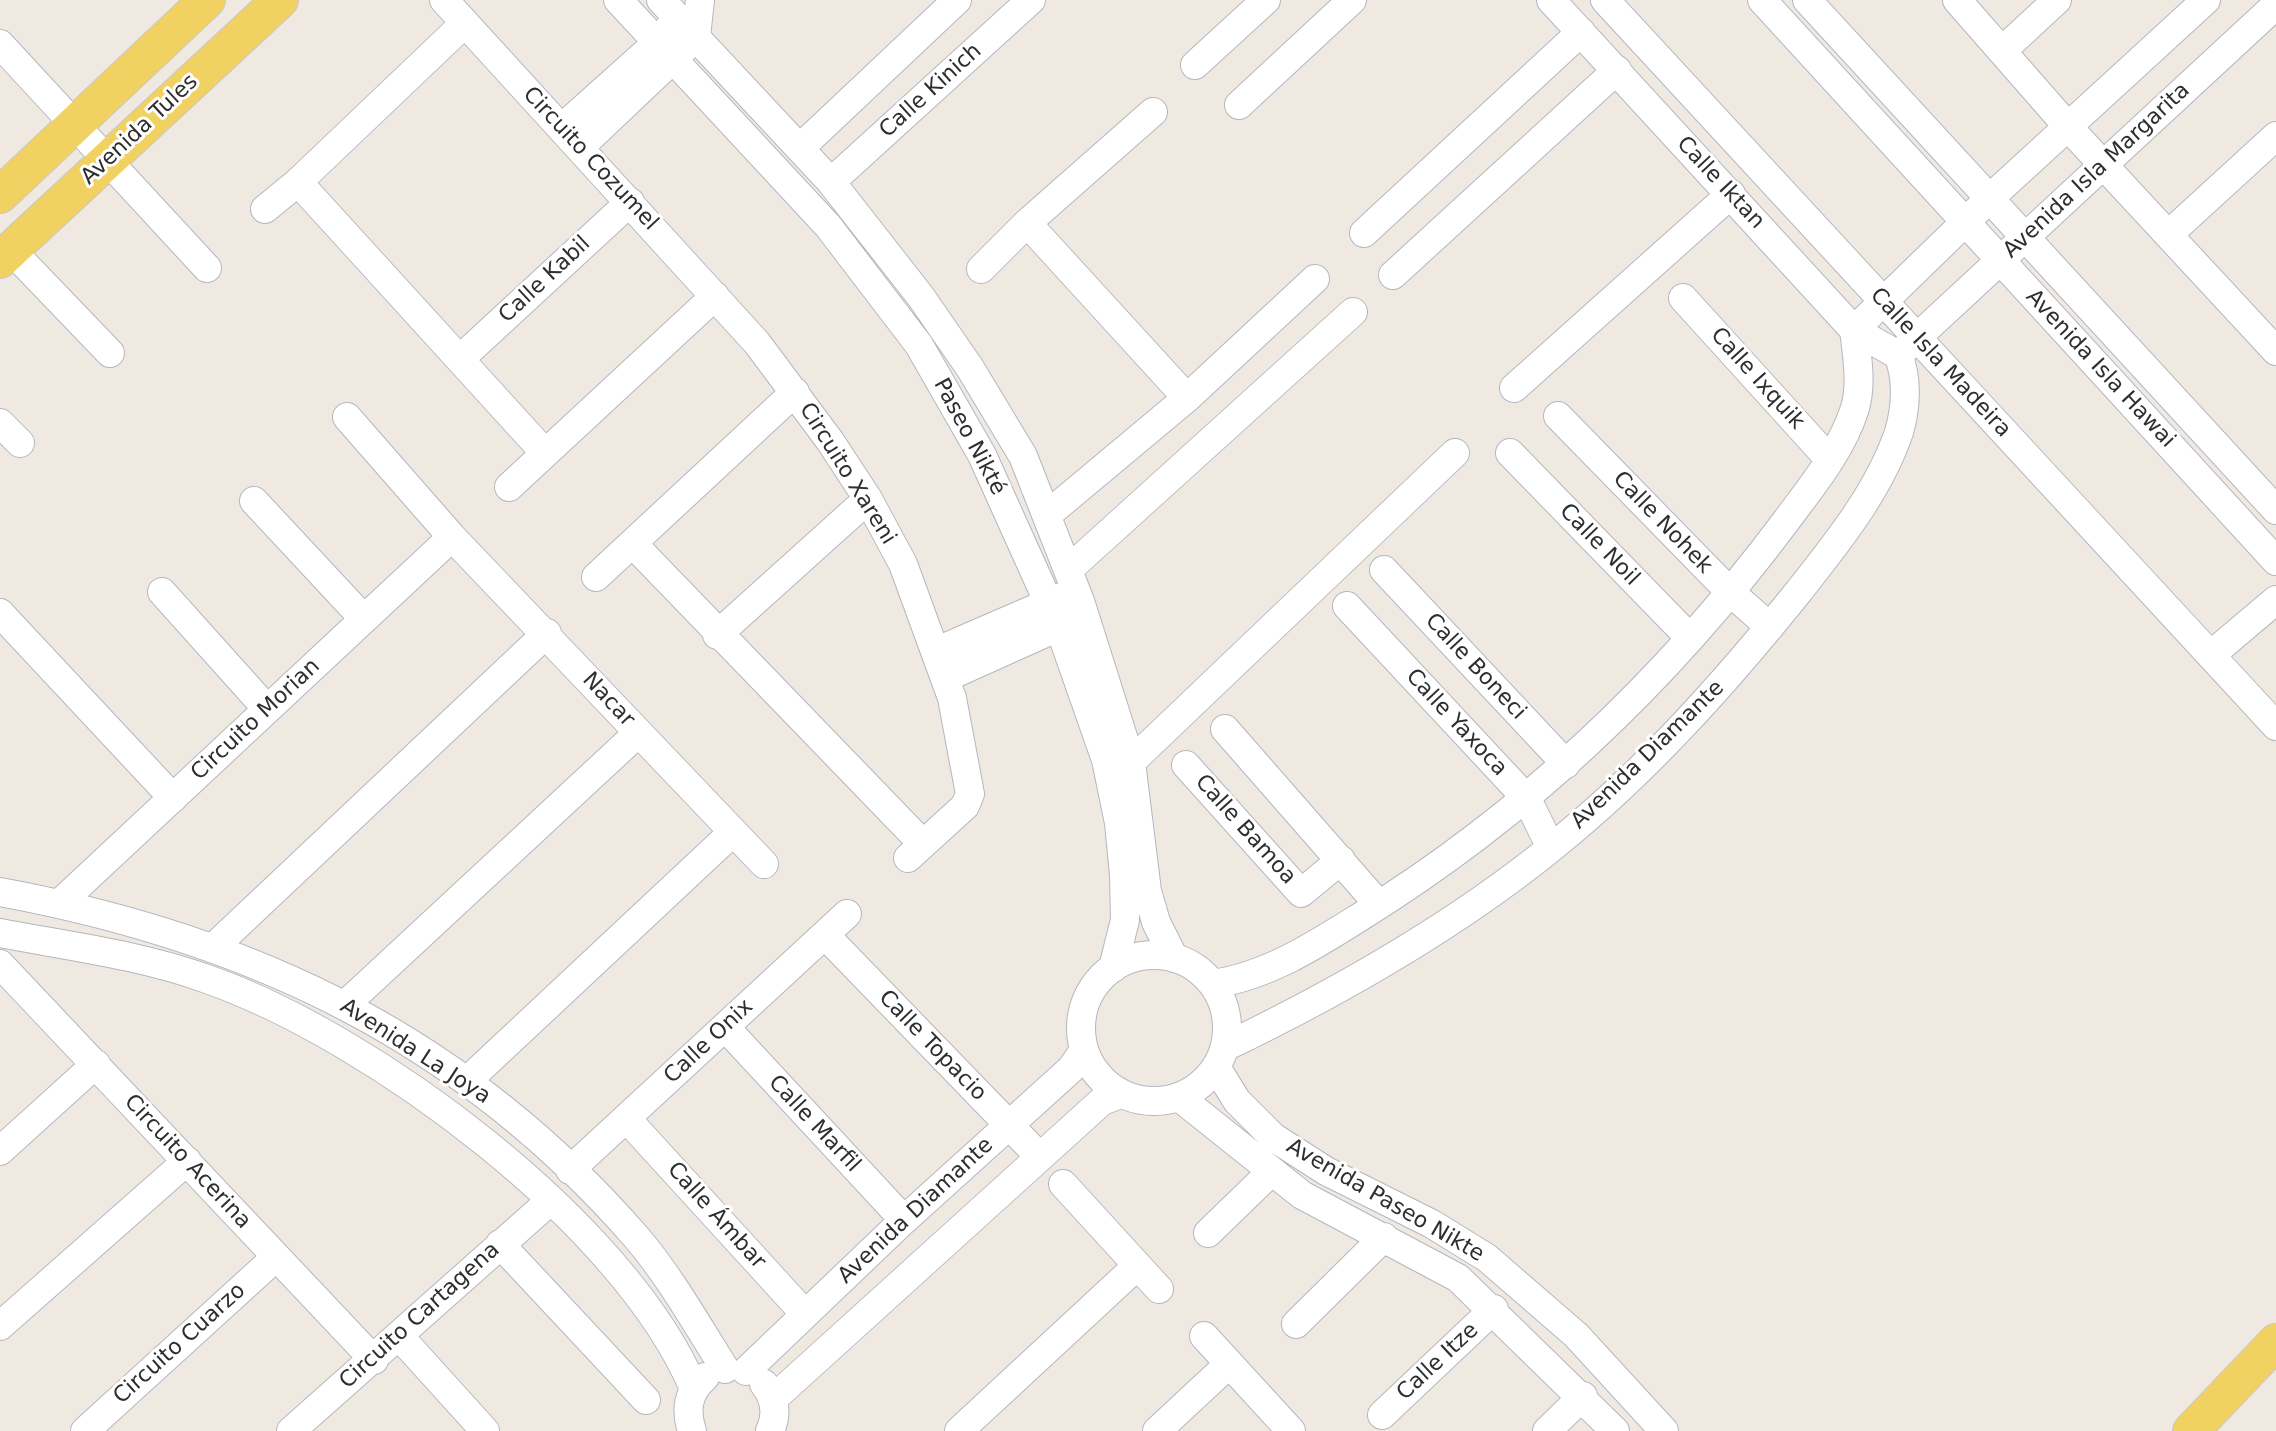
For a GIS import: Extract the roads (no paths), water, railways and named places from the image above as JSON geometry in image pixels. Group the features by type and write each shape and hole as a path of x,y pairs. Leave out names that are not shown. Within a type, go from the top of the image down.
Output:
{"main road":[{"path":"0,195 207,0"},
{"name":"Avenida Tules","path":"6,255 280,0"},
{"path":"2191,1431 2269,1357"}],"street":[{"name":"Circuito Cozumel","path":"444,0 715,296 795,392"},
{"name":"Paseo Nikté","path":"618,0 828,226 919,345 982,455 1053,615 1106,760 1119,823 1125,920 1113,968"},
{"path":"800,148 957,0"},
{"name":"Calle Kinich","path":"831,182 1031,0"},
{"path":"1195,65 1266,0"},
{"path":"1239,105 1352,0"},
{"name":"Calle Iktan","path":"1551,0 1854,330 1907,345"},
{"name":"Calle Isla Madeira","path":"1605,0 1881,302 1907,345 2212,654 2276,726"},
{"name":"Avenida Isla Hawai","path":"1762,0 2276,561"},
{"name":"Avenida Isla Hawai","path":"1807,0 2276,510"},
{"path":"1957,0 2070,129 2276,351"},
{"path":"2002,51 2057,0"},
{"path":"1213,984 1237,981 1276,965 1379,905 1459,851 1527,799 1566,764 1730,592 1830,460 1856,406 1858,371 1854,330 1990,198 2070,129 2206,0"},
{"name":"Avenida Isla Margarita","path":"1907,345 2276,5"},
{"path":"571,138 666,51 686,11"},
{"name":"Paseo Nikté","path":"686,11 831,182 921,297 970,368 1023,456 1076,592 1131,762 1147,891 1156,922 1174,958"},
{"path":"265,209 298,182 465,23"},
{"path":"1364,233 1581,32"},
{"path":"0,44 207,268"},
{"path":"1393,275 1617,70"},
{"path":"981,269 1027,223 1153,112"},
{"path":"2169,234 2276,136"},
{"path":"298,182 545,453"},
{"path":"1514,388 1731,194"},
{"name":"Calle Kabil","path":"460,359 630,202"},
{"path":"1027,223 1187,398"},
{"path":"6,255 110,353"},
{"path":"1047,515 1187,398 1315,279"},
{"path":"509,487 715,296"},
{"name":"Calle Ixquik","path":"1683,298 1830,460"},
{"path":"941,664 1053,615 1353,312"},
{"name":"Avenida Diamante","path":"1220,1057 1394,956 1551,848 1668,740 1770,627 1832,548 1872,490 1899,432 1906,392 1907,345"},
{"name":"Circuito Xareni","path":"596,577 795,392 868,499 903,564 941,664 970,794 965,806 916,851 633,544"},
{"name":"Calle Nohek","path":"1558,416 1730,592 1770,627"},
{"name":"Nacar","path":"347,417 452,537 547,633 764,864"},
{"path":"0,423 20,443"},
{"path":"1131,762 1455,453"},
{"name":"Calle Noil","path":"1510,453 1689,637"},
{"path":"717,635 868,499"},
{"path":"254,501 364,619"},
{"name":"Circuito Morian","path":"60,903 452,537"},
{"name":"Calle Boneci","path":"1384,570 1566,764"},
{"path":"162,592 267,709"},
{"path":"2212,654 2276,600"},
{"name":"Calle Yaxoca","path":"1347,606 1527,799 1551,848"},
{"path":"0,613 173,798"},
{"path":"214,947 547,633"},
{"path":"1225,729 1379,905"},
{"path":"345,1005 638,733"},
{"name":"Calle Bamoa","path":"1186,765 1301,893 1341,860"},
{"path":"467,1081 733,832"},
{"name":"Avenida La Joya","path":"0,892 60,903 214,947 292,978 345,1005 467,1081 534,1134 639,1240 736,1370 758,1377 773,1399"},
{"name":"Calle Onix","path":"570,1170 847,914"},
{"path":"136,960 153,931"},
{"name":"Avenida La Joya","path":"0,933 136,960 208,979 320,1031 441,1108 506,1159 550,1201 650,1311 683,1362 694,1389"},
{"name":"Calle Topacio","path":"825,935 1039,1156"},
{"path":"1142,957 1174,958 1193,967 1213,984 1223,1004 1227,1025 1220,1057 1200,1085 1179,1097 1149,1101 1121,1094 1098,1075 1084,1050 1081,1027 1085,1005 1096,984 1113,968 1142,957"},
{"name":"Circuito Acerina","path":"0,964 374,1360"},
{"name":"Calle Marfil","path":"725,1027 904,1220"},
{"name":"Avenida Diamante","path":"694,1389 702,1379 736,1370 805,1314 1071,1069 1084,1050"},
{"name":"Avenida Paseo Nikte","path":"1220,1057 1237,1101 1273,1137 1326,1171 1432,1224 1487,1258 1576,1335 1664,1431"},
{"path":"0,1151 96,1064"},
{"name":"Avenida Diamante","path":"773,1399 1039,1156 1102,1101 1121,1094"},
{"name":"Avenida Paseo Nikte","path":"1179,1097 1302,1195 1458,1278 1494,1309 1615,1431"},
{"name":"Calle Ámbar","path":"626,1118 805,1314"},
{"path":"0,1326 187,1161"},
{"path":"1208,1233 1271,1172"},
{"path":"1063,1184 1159,1289"},
{"name":"Circuito Cartagena","path":"291,1431 550,1201"},
{"path":"1296,1324 1384,1237"},
{"path":"500,1244 646,1400"},
{"name":"Circuito Cuarzo","path":"85,1431 275,1258"},
{"path":"959,1431 1137,1266"},
{"name":"Calle Itze","path":"1382,1415 1494,1309"},
{"path":"1204,1336 1291,1431"},
{"path":"400,1337 485,1431"},
{"path":"1157,1431 1229,1364"},
{"path":"685,1427 688,1403 694,1389"},
{"path":"1547,1431 1583,1396"},
{"path":"770,1431 775,1412 773,1399"}]}
